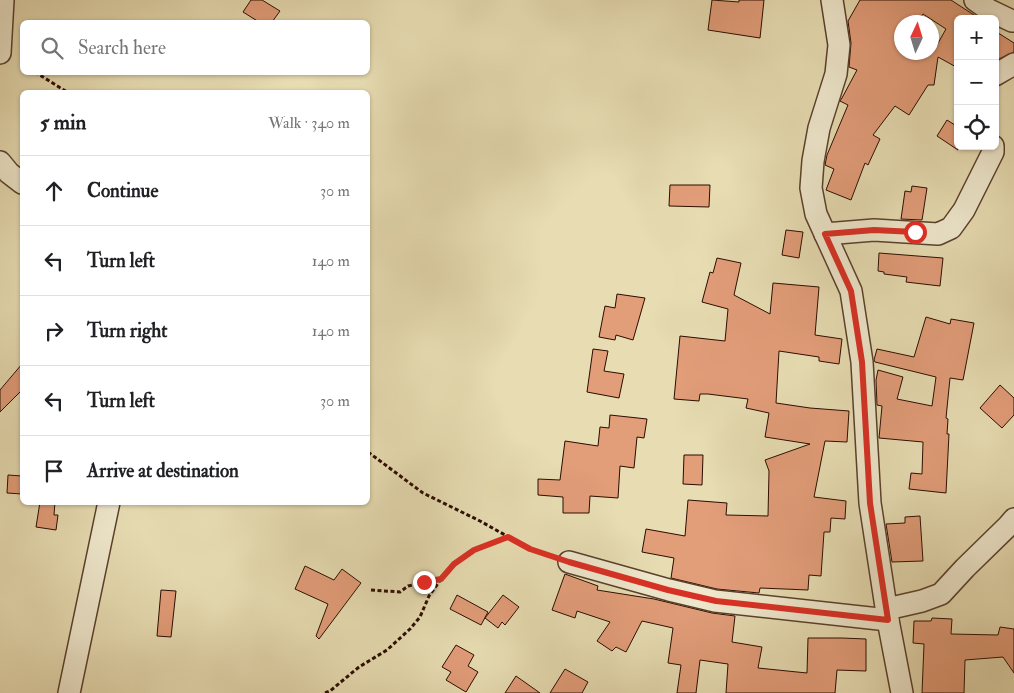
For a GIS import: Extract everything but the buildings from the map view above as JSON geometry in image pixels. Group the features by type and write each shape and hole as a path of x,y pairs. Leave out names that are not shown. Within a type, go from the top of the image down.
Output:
{"street":[{"path":"0,53 3,0"},
{"path":"832,0 839,45 836,74 819,128 813,161 811,188 816,214 851,291 862,362 870,503 902,693"},
{"path":"975,0 989,10 1014,21"},
{"path":"999,73 1014,64"},
{"path":"825,234 874,230 938,234 951,228 976,188 993,150"},
{"path":"0,162 9,174 20,182"},
{"path":"69,693 108,505"},
{"path":"569,562 668,590 716,601 888,615 941,594 964,568 1014,519"}],"path":[{"path":"40,75 64,90"},
{"path":"370,453 423,493 530,549 569,562"},
{"path":"326,693 359,667 386,650 410,629 420,617 429,596 454,564 474,550 508,537"},
{"path":"371,590 400,592 408,586 441,579"}],"route":[{"path":"424,582 441,579 454,564 474,550 508,537 530,549 569,562 668,590 716,601 888,620 870,503 862,362 851,291 825,234 874,230 915,232"}]}
